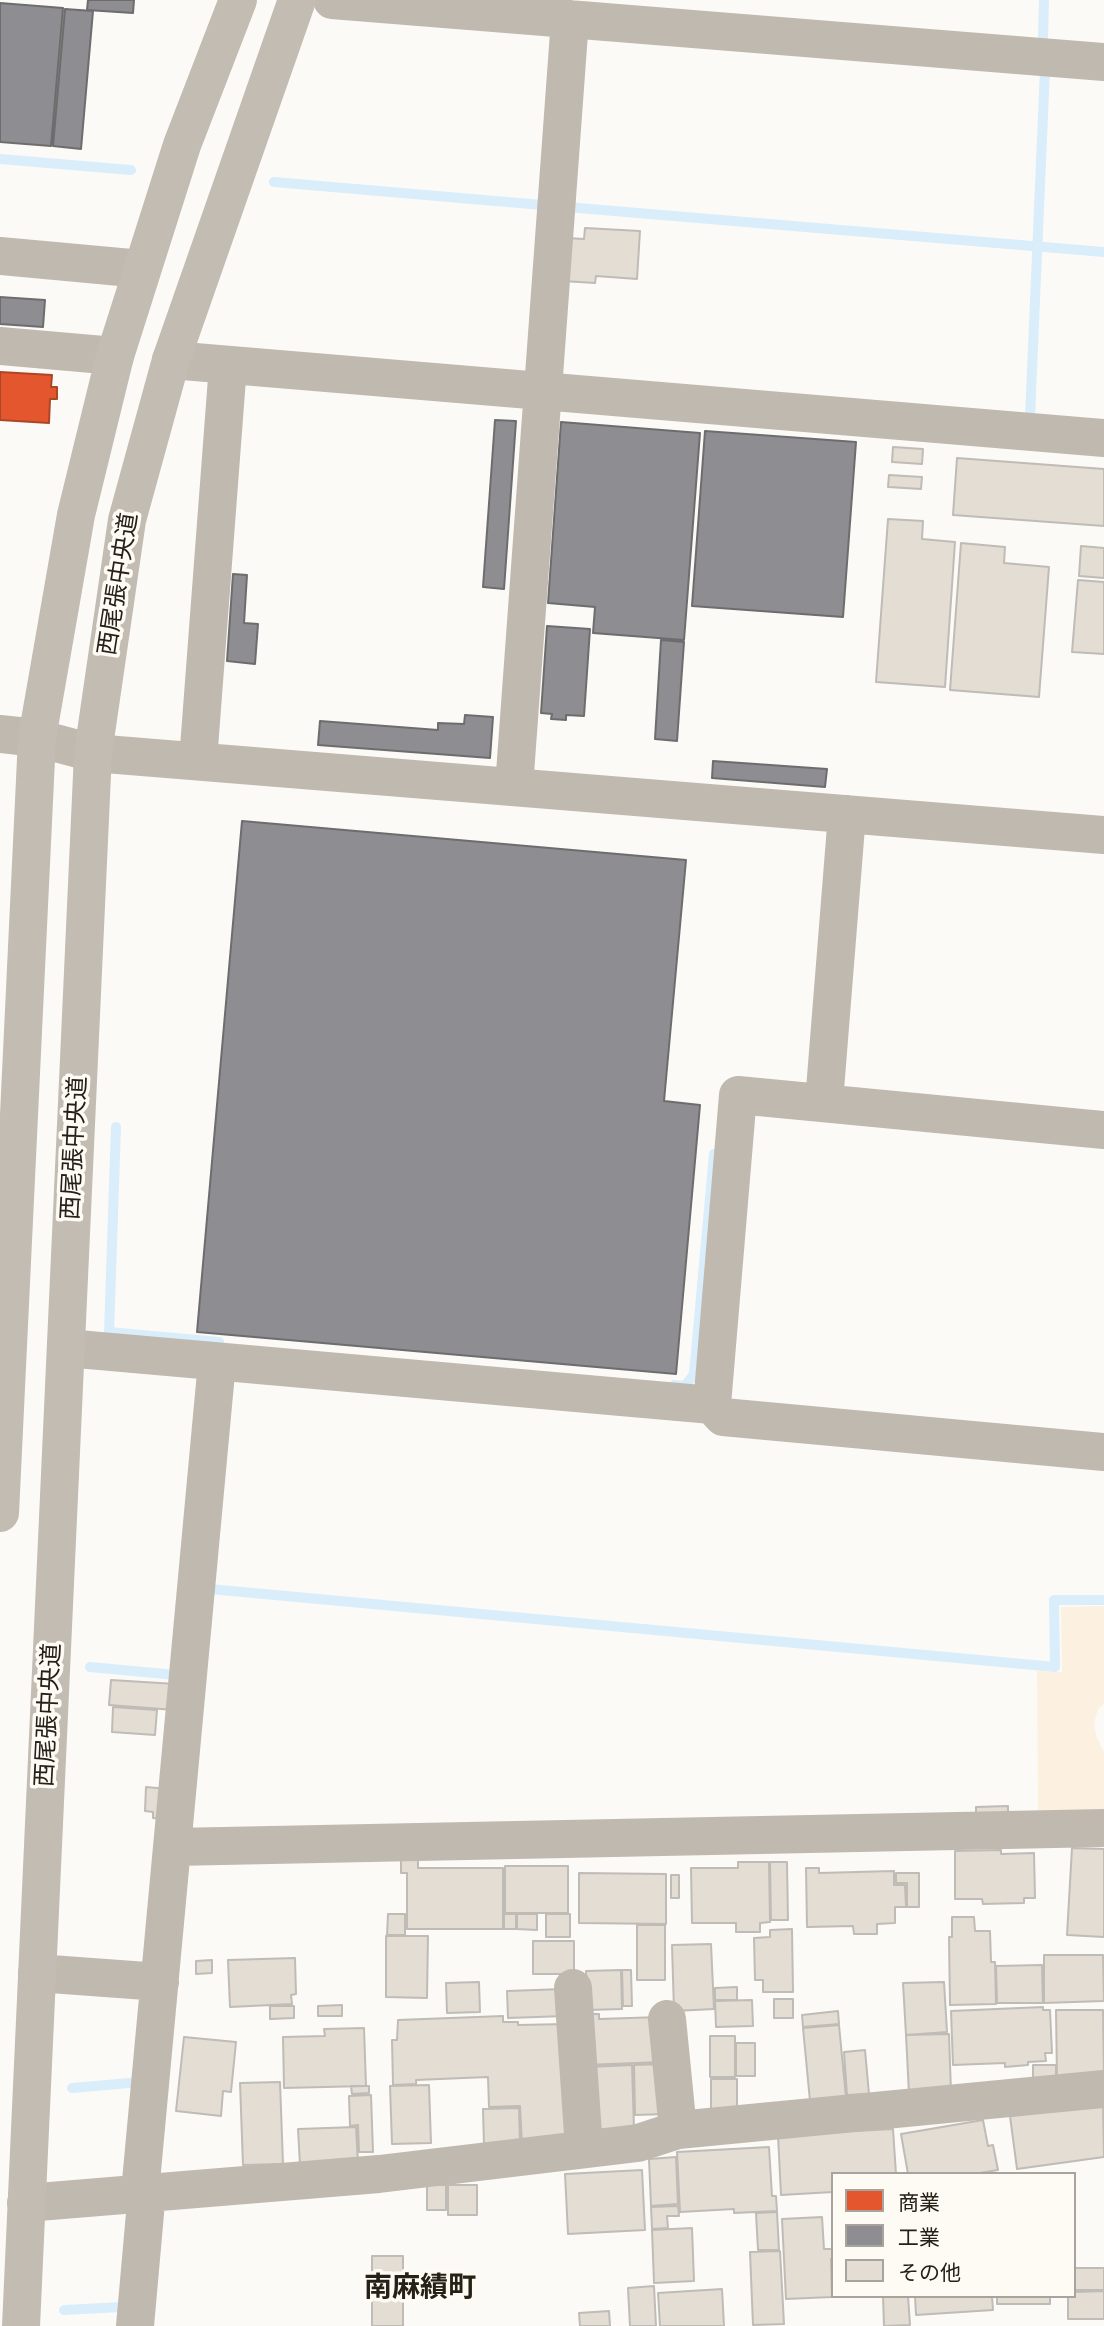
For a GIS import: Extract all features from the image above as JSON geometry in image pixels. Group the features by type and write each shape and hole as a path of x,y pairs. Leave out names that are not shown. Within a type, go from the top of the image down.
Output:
{"main road":[{"path":"0,1513 19,736 115,356 182,145 238,0"},
{"name":"西尾張中央道","path":"21,2326 93,752 127,520 171,360 297,0"}],"street":[{"path":"332,0 490,6 570,19 1104,62"},
{"path":"514,787 570,19"},
{"path":"0,256 142,269"},
{"path":"0,346 115,356"},
{"path":"171,360 1104,438"},
{"path":"198,761 228,365"},
{"path":"19,736 93,752 1104,835"},
{"path":"824,1102 847,814"},
{"path":"712,1405 738,1094 1104,1130"},
{"path":"66,1348 712,1405 723,1417 1104,1452"},
{"path":"135,2326 160,1982 217,1362"},
{"path":"173,1847 1104,1828"},
{"path":"37,1973 160,1982"},
{"path":"573,1988 584,2149"},
{"path":"667,2019 678,2130"},
{"path":"26,2203 144,2191 379,2174 638,2143 678,2130 1104,2088"}],"shaded area":[{"path":"1104,1606 1104,1704 1098,1709 1094,1723 1104,1752 1104,1816 1038,1817 1037,1671 1062,1672 1061,1607"}],"building: 商業":[{"path":"0,372 52,375 51,387 57,387 57,399 50,399 49,423 0,420"}],"building: 工業":[{"path":"88,0 134,0 133,13 87,10"},
{"path":"0,3 63,8 51,146 0,142"},
{"path":"65,9 93,11 81,149 53,146"},
{"path":"0,297 45,300 43,327 0,324"},
{"path":"495,420 516,421 504,589 483,587"},
{"path":"561,422 700,433 684,640 593,633 595,607 548,603"},
{"path":"705,431 856,442 843,617 692,606"},
{"path":"233,574 247,575 244,623 258,624 255,664 227,661"},
{"path":"547,626 590,629 584,716 566,715 566,720 551,719 552,714 541,713"},
{"path":"661,640 684,642 677,741 655,739"},
{"path":"465,715 493,717 490,758 318,745 320,721 438,730 438,723 464,724"},
{"path":"713,761 827,769 825,787 712,778"},
{"path":"242,821 686,860 664,1101 700,1105 676,1374 197,1332"}],"building: その他":[{"path":"585,228 640,231 637,279 596,276 595,283 563,281 567,238 584,239"},
{"path":"893,447 923,449 922,464 892,462"},
{"path":"957,458 1104,469 1104,526 953,515"},
{"path":"889,475 922,477 921,489 888,487"},
{"path":"888,519 923,521 922,539 955,542 945,687 876,682"},
{"path":"961,543 1005,547 1004,563 1049,567 1039,697 950,690"},
{"path":"1081,546 1104,548 1104,578 1079,576"},
{"path":"1078,580 1104,582 1104,654 1072,652"},
{"path":"111,1680 176,1684 175,1710 109,1705"},
{"path":"113,1707 157,1710 155,1735 112,1732"},
{"path":"146,1787 168,1789 166,1819 153,1818 153,1812 145,1811"},
{"path":"1008,1806 1008,1817 976,1818 976,1807"},
{"path":"1072,1848 1104,1849 1104,1937 1067,1935"},
{"path":"1001,1850 1001,1854 1034,1853 1035,1898 1024,1898 1024,1903 983,1904 982,1899 955,1899 955,1851"},
{"path":"401,1859 418,1859 418,1868 503,1868 503,1929 407,1929 407,1873 401,1873"},
{"path":"738,1862 769,1862 770,1922 760,1923 760,1932 736,1932 736,1923 692,1923 691,1868 738,1868"},
{"path":"770,1862 787,1862 788,1920 771,1920"},
{"path":"505,1866 568,1866 568,1913 505,1913"},
{"path":"806,1868 819,1868 819,1873 894,1871 894,1885 905,1885 906,1907 895,1907 895,1923 877,1924 877,1934 854,1934 853,1926 807,1927"},
{"path":"579,1873 666,1874 666,1924 579,1923"},
{"path":"896,1873 919,1873 919,1907 907,1907 907,1883 896,1883"},
{"path":"671,1875 679,1875 679,1898 671,1898"},
{"path":"388,1914 405,1914 405,1935 387,1935"},
{"path":"504,1914 516,1914 516,1929 504,1929"},
{"path":"517,1914 537,1914 537,1930 517,1929"},
{"path":"546,1914 570,1914 570,1937 546,1937"},
{"path":"952,1917 974,1917 975,1931 990,1931 991,1962 995,1962 996,2004 950,2005 949,1937 952,1937"},
{"path":"637,1925 665,1925 665,1980 637,1980"},
{"path":"792,1929 793,1992 763,1992 763,1980 755,1980 754,1938 770,1937 770,1930"},
{"path":"386,1936 428,1936 427,1998 386,1997"},
{"path":"533,1941 574,1941 574,1974 533,1974"},
{"path":"711,1944 714,2009 674,2011 672,1945"},
{"path":"1044,1955 1103,1955 1104,2001 1044,2003"},
{"path":"295,1958 296,1994 291,1995 292,2004 230,2007 228,1960"},
{"path":"212,1960 212,1973 196,1974 196,1961"},
{"path":"1042,1965 1043,2003 997,2003 996,1966"},
{"path":"621,1970 622,2009 588,2010 586,1971"},
{"path":"622,1970 631,1970 632,2006 623,2006"},
{"path":"479,1982 480,2012 447,2013 446,1983"},
{"path":"944,1982 947,2032 906,2035 903,1983"},
{"path":"737,1987 737,2000 715,2000 715,1988"},
{"path":"564,1989 565,2016 508,2018 507,1991"},
{"path":"774,1999 793,1999 793,2018 774,2018"},
{"path":"752,2000 753,2026 716,2027 715,2001"},
{"path":"342,2005 342,2016 318,2016 318,2006"},
{"path":"270,2006 294,2006 294,2018 270,2019"},
{"path":"1043,2007 1043,2010 1050,2010 1052,2053 1045,2053 1046,2061 1005,2067 1005,2063 953,2065 951,2011"},
{"path":"1056,2010 1103,2010 1104,2079 1057,2079"},
{"path":"838,2011 839,2024 803,2027 802,2015"},
{"path":"584,2014 599,2014 599,2019 660,2017 661,2062 586,2065"},
{"path":"503,2016 503,2022 518,2022 518,2025 567,2024 571,2142 522,2144 520,2106 489,2107 488,2077 416,2080 416,2084 393,2085 392,2040 397,2040 398,2020"},
{"path":"839,2025 846,2098 810,2101 803,2028"},
{"path":"364,2028 366,2086 284,2088 283,2037 325,2036 324,2029"},
{"path":"949,2034 951,2092 909,2094 906,2035"},
{"path":"710,2036 735,2036 735,2077 710,2077"},
{"path":"184,2037 236,2042 231,2092 223,2091 221,2116 176,2111"},
{"path":"736,2043 755,2043 755,2076 736,2076"},
{"path":"865,2050 869,2094 847,2095 844,2052"},
{"path":"664,2064 666,2114 635,2115 634,2065"},
{"path":"632,2065 634,2129 592,2131 589,2067"},
{"path":"1033,2065 1056,2065 1056,2083 1033,2083"},
{"path":"711,2079 737,2079 737,2108 711,2112"},
{"path":"280,2082 283,2164 243,2165 240,2083"},
{"path":"429,2085 431,2143 392,2144 390,2086"},
{"path":"351,2086 369,2086 369,2093 352,2094"},
{"path":"371,2095 373,2152 359,2152 358,2125 350,2126 349,2096"},
{"path":"1103,2104 1104,2157 1017,2169 1010,2116"},
{"path":"519,2108 520,2145 484,2146 483,2109"},
{"path":"983,2120 988,2146 993,2145 998,2170 908,2172 901,2134"},
{"path":"356,2127 358,2164 300,2165 298,2129"},
{"path":"893,2129 896,2172 831,2172 831,2192 781,2195 778,2135"},
{"path":"769,2147 772,2196 776,2196 777,2211 734,2213 734,2209 680,2212 677,2152"},
{"path":"676,2157 678,2204 651,2206 649,2159"},
{"path":"642,2170 645,2230 568,2234 565,2174"},
{"path":"427,2185 446,2185 446,2210 427,2210"},
{"path":"448,2185 477,2185 477,2215 448,2215"},
{"path":"678,2206 679,2216 667,2216 668,2228 652,2229 651,2207"},
{"path":"777,2212 779,2250 758,2250 756,2213"},
{"path":"822,2217 824,2249 831,2249 831,2297 786,2299 782,2219"},
{"path":"692,2228 694,2281 654,2283 652,2230"},
{"path":"780,2251 784,2324 753,2325 750,2252"},
{"path":"372,2256 403,2256 403,2326 372,2326"},
{"path":"1076,2268 1104,2268 1104,2290 1076,2290"},
{"path":"654,2286 656,2326 630,2326 628,2288"},
{"path":"722,2289 724,2326 660,2326 658,2293"},
{"path":"1104,2291 1104,2319 1068,2319 1068,2298 1076,2298 1076,2292"},
{"path":"883,2298 908,2298 910,2325 884,2326"},
{"path":"915,2298 992,2298 993,2310 916,2315"},
{"path":"997,2298 1050,2298 1050,2304 997,2304"},
{"path":"609,2311 610,2326 580,2326 579,2313"}],"waterway":[{"path":"1043,39 1044,0"},
{"path":"1030,417 1045,69"},
{"path":"0,159 131,170"},
{"path":"274,182 542,205"},
{"path":"566,207 1104,252"},
{"path":"116,1127 109,1332 219,1342"},
{"path":"674,1385 685,1386 694,1374 714,1154"},
{"path":"210,1589 1055,1667 1054,1600 1104,1600"},
{"path":"90,1667 176,1675"},
{"path":"72,2088 141,2082"},
{"path":"64,2310 121,2307"}],"district":[{"name":"南麻績町","path":"420,2288"}]}
